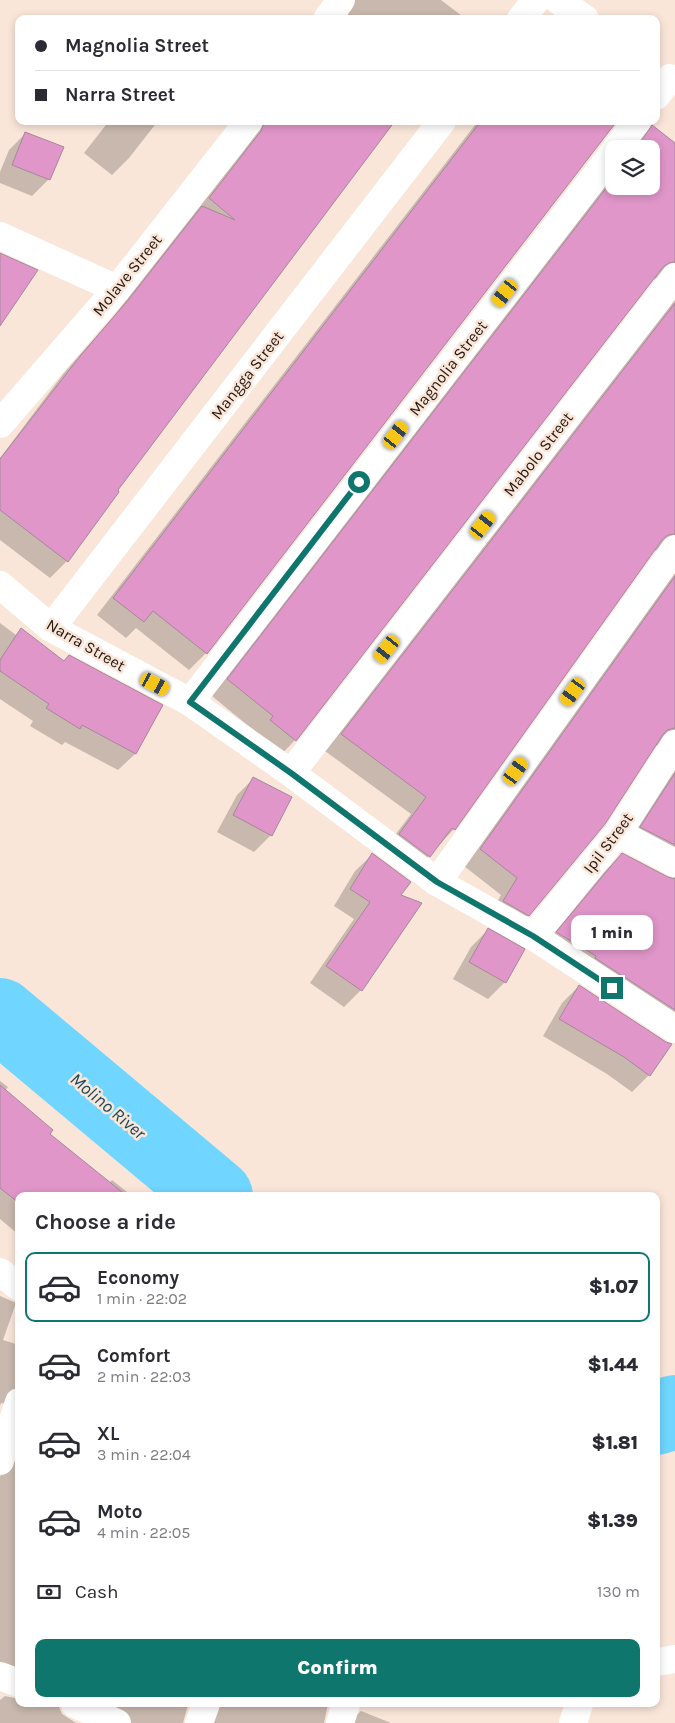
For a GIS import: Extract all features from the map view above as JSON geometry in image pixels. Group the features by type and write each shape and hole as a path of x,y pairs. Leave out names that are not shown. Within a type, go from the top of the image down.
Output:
{"street":[{"path":"330,15 341,0"},
{"path":"524,15 536,0"},
{"path":"558,0 579,15"},
{"name":"Molave Street","path":"0,424 117,289 246,125"},
{"name":"Mangga Street","path":"51,628 439,125"},
{"name":"Magnolia Street","path":"623,140 634,125"},
{"name":"Magnolia Street","path":"190,702 605,163"},
{"path":"0,236 117,289"},
{"name":"Mabolo Street","path":"291,773 675,277"},
{"path":"437,882 675,549"},
{"name":"Narra Street","path":"0,585 51,628 190,702 291,773 437,882 533,936 675,1029"},
{"name":"Ipil Street","path":"533,936 618,833 675,744"},
{"path":"618,833 675,863"},
{"path":"0,1272 15,1284"},
{"path":"0,1461 15,1414"},
{"path":"660,1662 675,1660"},
{"path":"0,1676 15,1682"},
{"path":"82,1707 117,1723"},
{"path":"199,1723 205,1707"},
{"path":"340,1723 345,1707"},
{"path":"573,1723 578,1707"}],"building":[{"path":"263,125 392,125 118,490 119,492 68,562 0,510 0,459 81,355 129,299 202,206 235,220 209,198 261,131"},
{"path":"478,125 614,125 207,654 153,611 144,622 113,598"},
{"path":"652,125 675,143 675,262 663,267 296,741 270,720 273,716 227,679 605,190 605,195 660,195 660,140 642,140"},
{"path":"25,132 64,147 50,180 12,165"},
{"path":"0,253 38,270 0,326"},
{"path":"675,303 675,534 668,535 662,540 455,830 452,828 430,857 399,834 426,797 341,734"},
{"path":"675,576 675,728 667,730 662,736 605,824 529,916 503,901 517,878 480,849"},
{"path":"21,628 64,661 69,655 163,705 136,754 82,725 80,729 46,708 49,704 0,671 0,660"},
{"path":"675,773 675,845 640,827"},
{"path":"253,777 292,797 272,836 233,815"},
{"path":"372,853 411,882 401,895 422,903 362,991 326,966 370,902 350,889"},
{"path":"622,853 675,879 675,1010 595,958 596,956 556,932"},
{"path":"488,928 525,949 506,983 469,962"},
{"path":"579,985 666,1042 672,1044 650,1076 624,1057 559,1019"},
{"path":"0,1085 53,1130 50,1134 122,1192 15,1192 15,1200 0,1188"}],"waterway":[{"name":"Molino River","path":"0,1015 211,1192"},
{"name":"Molino River","path":"660,1417 675,1412"}],"route":[{"path":"359,482 190,702 291,773 437,882 533,936 612,988"}]}
